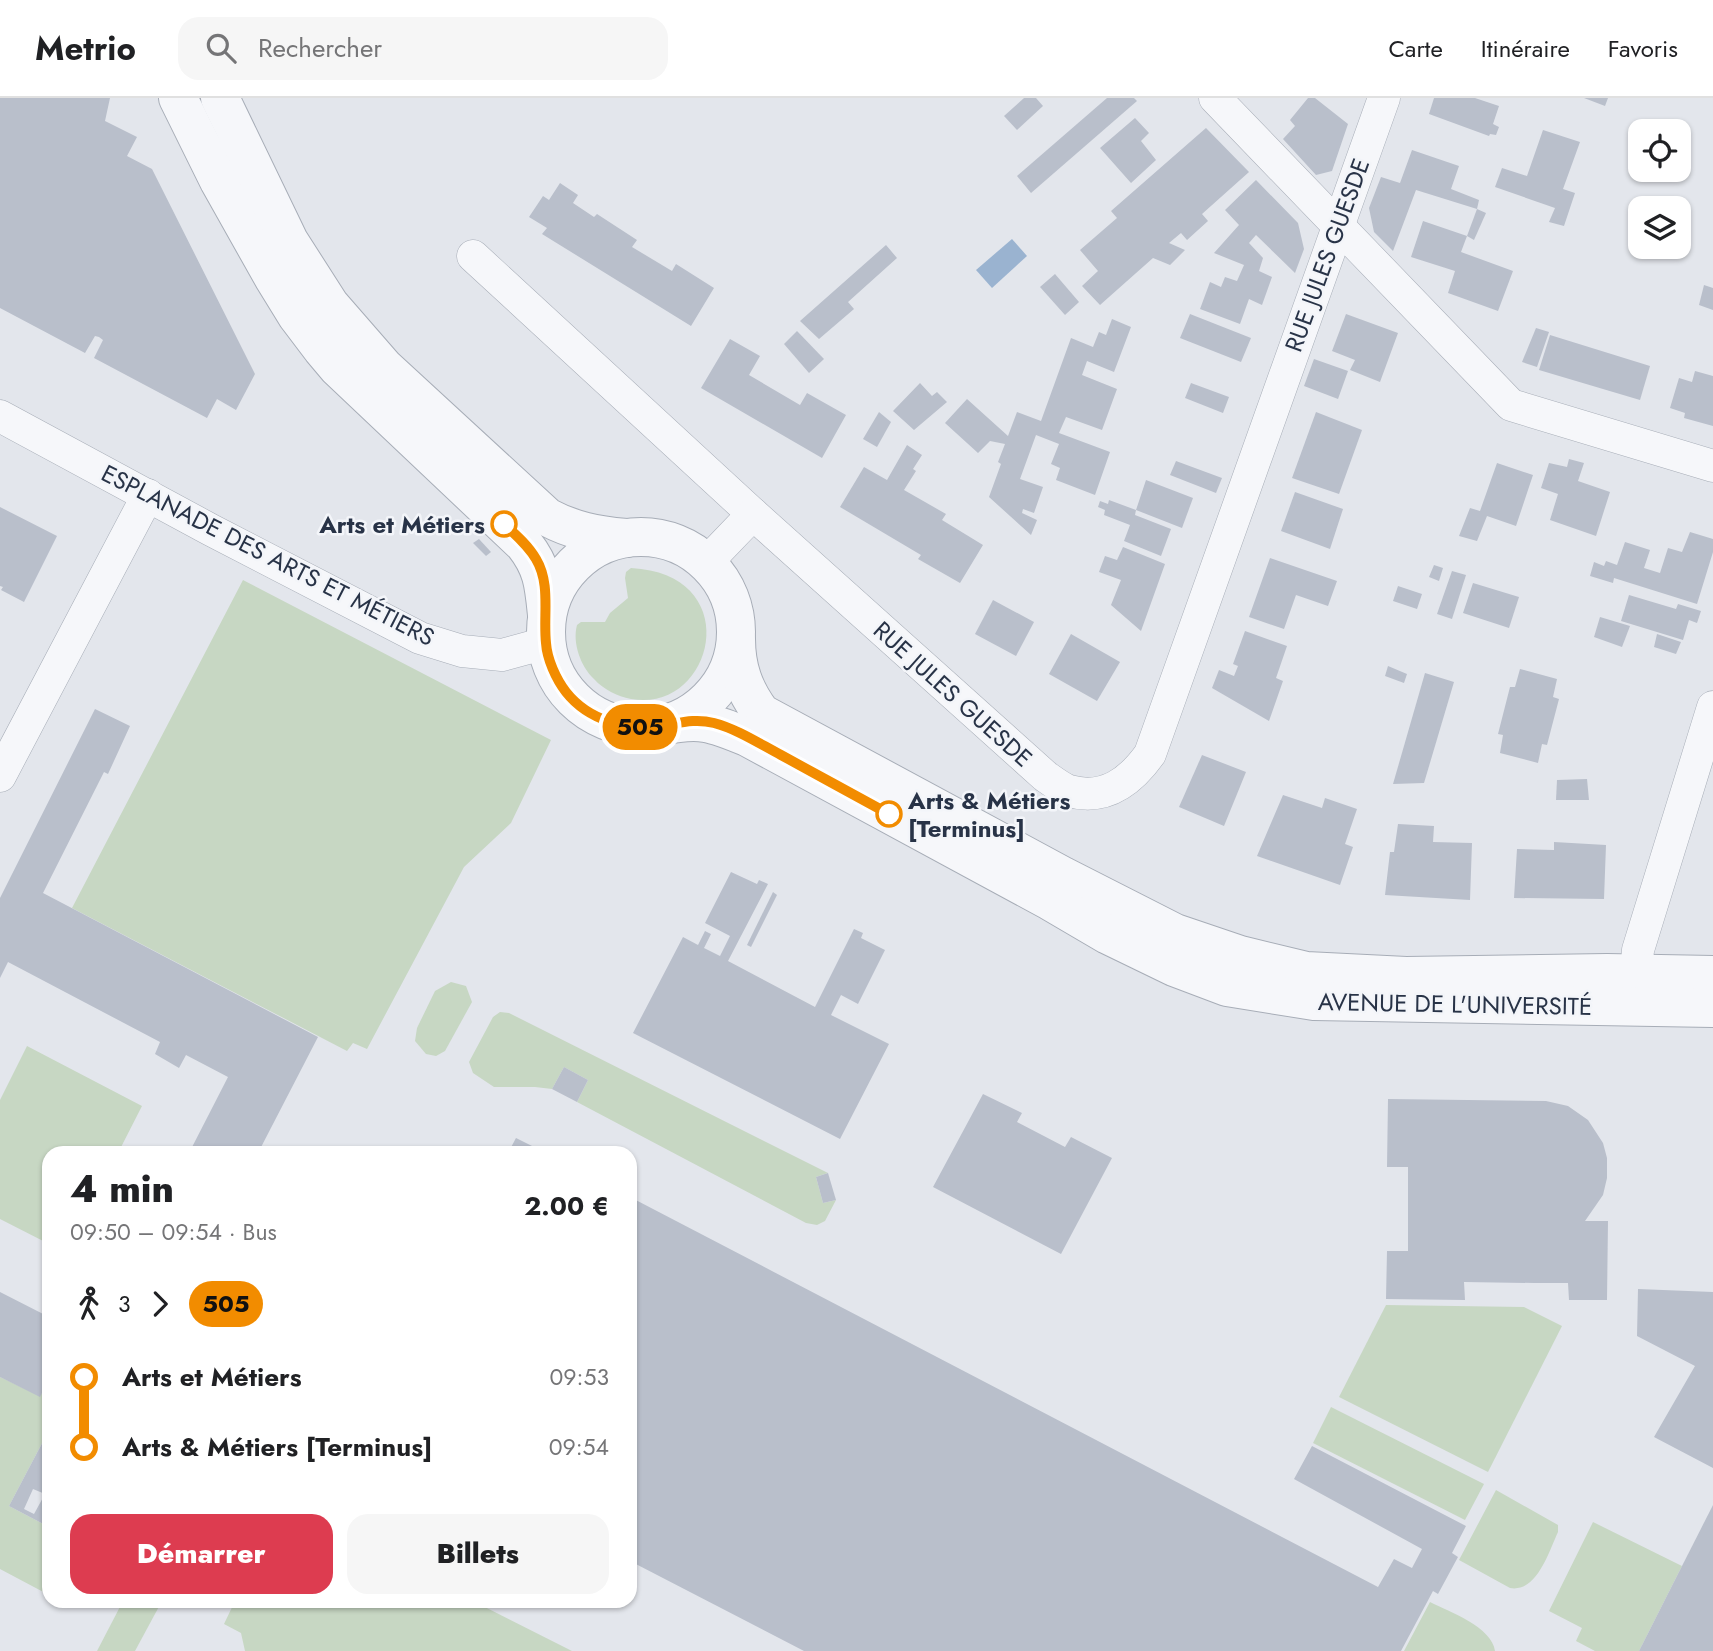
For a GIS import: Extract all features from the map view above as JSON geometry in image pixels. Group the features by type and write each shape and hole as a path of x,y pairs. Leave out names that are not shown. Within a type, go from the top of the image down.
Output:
{"street":[{"path":"178,98 219,181 297,316 338,368 537,559 542,577 552,669 566,692 584,709 605,721 629,727 661,726 689,714 713,694 729,669 736,639 734,611 723,584 706,563 682,546 654,538 587,534 567,528 547,517 384,367 330,305 302,263 220,98"},
{"path":"1215,98 1511,405 1713,466"},
{"name":"RUE JULES GUESDE","path":"473,256 752,514 1045,776 1067,790 1091,794 1119,786 1137,772 1150,754 1384,98"},
{"name":"ESPLANADE DES ARTS ET MÉTIERS","path":"0,416 420,638 462,651 502,655 546,629"},
{"path":"0,776 148,495"},
{"path":"706,563 752,514"},
{"path":"546,629 557,587 574,564 598,548 626,538"},
{"name":"AVENUE DE L'UNIVERSITÉ","path":"736,639 737,661 743,682 761,713 1056,888"},
{"path":"1636,974 1638,950 1713,707"},
{"name":"AVENUE DE L'UNIVERSITÉ","path":"661,726 691,720 714,723 1056,888 1175,933 1205,961 1227,987 1314,1001 1713,1008"},
{"name":"AVENUE DE L'UNIVERSITÉ","path":"1205,961 1240,956 1306,971 1406,976 1713,975"}],"green space":[{"path":"631,568 668,576 692,593 704,616 706,641 698,666 682,686 660,698 631,699 606,689 585,668 577,647 577,625 581,622 605,622 610,613 628,598 625,578 626,572"},
{"path":"243,580 551,740 511,823 464,867 367,1049 353,1043 347,1051 72,908"},
{"path":"451,982 466,986 472,1002 445,1051 436,1056 426,1054 415,1041 417,1028 435,991"},
{"path":"500,1012 509,1013 828,1173 816,1177 823,1203 836,1200 825,1221 817,1225 806,1223 577,1102 588,1080 564,1067 552,1089 494,1087 473,1073 469,1062 493,1017"},
{"path":"27,1046 142,1106 122,1146 42,1146 42,1240 0,1219 0,1100"},
{"path":"1386,1305 1524,1307 1562,1326 1488,1472 1339,1397"},
{"path":"0,1377 40,1396 42,1393 42,1443 9,1506 42,1523 42,1591 0,1569"},
{"path":"1331,1407 1484,1484 1465,1520 1313,1443"},
{"path":"1496,1490 1558,1525 1558,1532 1541,1569 1528,1584 1519,1588 1510,1588 1459,1560"},
{"path":"1593,1522 1682,1566 1639,1651 1595,1651 1576,1641 1582,1628 1549,1611"},
{"path":"1430,1602 1478,1628 1492,1642 1495,1651 1404,1651"},
{"path":"119,1608 158,1608 135,1651 97,1651"},
{"path":"232,1608 487,1608 572,1651 245,1651 241,1633 224,1624"}],"water":[{"path":"1012,239 1027,256 992,288 976,270"}],"building":[{"path":"0,98 110,98 105,121 137,137 127,156 152,169 255,374 236,410 217,399 207,418 94,358 103,340 99,337 95,336 85,353 0,308"},
{"path":"1024,98 1036,98 1043,106 1017,130 1004,116"},
{"path":"1107,98 1134,98 1137,101 1031,193 1017,176"},
{"path":"1308,98 1315,98 1348,124 1332,171 1316,175 1283,139 1295,126 1290,120"},
{"path":"1434,98 1475,98 1499,106 1493,124 1499,127 1496,135 1489,136 1429,114"},
{"path":"1584,98 1608,98 1605,106"},
{"path":"1135,118 1149,133 1141,141 1156,160 1131,183 1100,148"},
{"path":"1206,128 1249,172 1202,214 1208,221 1187,240 1181,233 1169,243 1185,250 1170,265 1153,258 1100,305 1082,286 1098,271 1080,250 1117,218 1111,211"},
{"path":"1543,130 1580,142 1563,189 1575,193 1564,226 1549,222 1555,208 1495,187 1502,168 1527,176"},
{"path":"1412,150 1459,166 1451,189 1479,200 1477,209 1416,190 1393,251 1374,232 1369,208 1381,177 1400,183"},
{"path":"1256,180 1298,223 1304,249 1295,273 1256,235 1249,243 1263,258 1259,271 1272,277 1262,305 1249,299 1240,324 1200,309 1210,282 1221,287 1225,277 1237,281 1244,265 1214,253 1239,225 1225,210"},
{"path":"560,183 578,195 573,203 594,217 597,214 637,240 632,247 672,271 676,264 714,288 691,326 542,234 547,228 529,217 543,196 549,200"},
{"path":"1477,209 1486,213 1474,240 1467,236"},
{"path":"1423,221 1467,236 1461,252 1513,271 1498,311 1448,293 1455,271 1411,257"},
{"path":"886,245 897,258 848,302 854,309 819,339 800,321"},
{"path":"1055,274 1079,302 1065,315 1040,287"},
{"path":"1704,285 1713,288 1713,310 1699,305"},
{"path":"1190,314 1251,338 1241,362 1180,338"},
{"path":"1346,314 1398,333 1380,382 1350,370 1355,360 1332,351"},
{"path":"1112,319 1131,327 1114,372 1087,361 1082,375 1117,389 1102,430 1066,417 1059,433 1110,452 1095,495 1056,480 1060,468 1051,464 1059,444 1036,435 1020,479 1043,487 1034,513 1023,509 1022,513 1037,520 1031,535 989,497 1005,444 990,441 978,453 945,423 967,399 1008,436 1017,412 1041,421 1071,338 1093,347 1099,332 1106,335"},
{"path":"1536,328 1549,332 1537,367 1522,362"},
{"path":"797,331 824,359 809,373 784,344"},
{"path":"1550,335 1650,366 1640,400 1539,370"},
{"path":"730,339 760,356 749,375 800,405 807,393 846,415 822,458 701,388"},
{"path":"1314,359 1348,371 1338,399 1304,386"},
{"path":"1695,371 1713,376 1713,426 1684,418 1685,413 1670,408 1679,378 1692,382"},
{"path":"920,383 932,396 937,392 947,402 914,430 893,411"},
{"path":"1191,383 1229,397 1223,413 1185,398"},
{"path":"879,412 891,422 877,447 863,439"},
{"path":"1316,412 1362,430 1339,494 1292,478"},
{"path":"907,445 922,455 904,490 946,514 942,520 983,545 960,583 918,559 921,555 840,507 864,467 887,480"},
{"path":"1569,459 1584,463 1578,481 1610,492 1596,536 1550,520 1558,494 1541,488 1549,463 1567,467"},
{"path":"1176,461 1222,478 1216,493 1170,475"},
{"path":"1497,463 1533,475 1516,526 1487,516 1477,541 1459,536 1470,508 1480,511"},
{"path":"1146,480 1193,498 1182,528 1136,510"},
{"path":"1295,492 1343,509 1330,549 1281,531"},
{"path":"1109,500 1136,510 1135,515 1171,529 1161,556 1124,541 1130,525 1104,515 1105,510 1098,507 1100,501 1108,504"},
{"path":"0,507 57,536 24,602 1,590"},
{"path":"1690,532 1713,539 1713,552 1697,604 1614,578 1613,583 1590,576 1594,562 1604,566 1606,561 1617,565 1625,542 1650,550 1644,568 1660,573 1668,548 1682,552"},
{"path":"479,539 491,552 486,556 473,543"},
{"path":"1123,547 1165,564 1141,631 1111,605 1121,580 1099,572 1105,556 1117,560"},
{"path":"1270,558 1337,581 1328,606 1296,595 1284,629 1249,617"},
{"path":"1434,565 1443,568 1439,581 1429,577"},
{"path":"1452,571 1466,575 1452,619 1437,614"},
{"path":"1473,583 1519,597 1509,628 1463,613"},
{"path":"1398,586 1422,594 1417,609 1393,601"},
{"path":"1629,595 1676,609 1678,604 1701,611 1697,623 1689,620 1683,640 1621,621"},
{"path":"993,600 1034,622 1016,656 975,634"},
{"path":"1600,617 1630,626 1622,647 1594,637"},
{"path":"1245,631 1287,646 1276,678 1283,681 1269,721 1212,688 1219,670 1234,676 1238,666 1233,664"},
{"path":"1071,634 1120,662 1097,701 1049,674"},
{"path":"1657,634 1681,642 1676,654 1654,647"},
{"path":"1388,666 1407,674 1404,683 1385,676"},
{"path":"1520,669 1557,679 1553,697 1559,699 1547,745 1542,744 1538,763 1500,753 1503,735 1498,734 1510,687 1515,687"},
{"path":"1425,673 1454,682 1424,783 1393,784"},
{"path":"95,709 130,726 108,774 104,772 43,893 318,1037 262,1146 193,1146 228,1077 186,1055 179,1068 155,1054 160,1042 8,962 0,978 0,898"},
{"path":"1202,755 1246,772 1224,826 1179,807"},
{"path":"1587,779 1589,800 1556,800 1557,780"},
{"path":"1283,795 1322,808 1325,798 1357,809 1345,844 1353,847 1340,885 1257,856"},
{"path":"1398,824 1434,826 1433,842 1472,843 1470,900 1385,895 1390,852 1394,852"},
{"path":"1554,842 1606,845 1604,899 1514,898 1517,849 1554,850"},
{"path":"731,872 757,884 759,880 768,884 728,961 815,1007 854,929 863,933 861,938 885,950 858,1004 841,995 831,1015 889,1044 840,1139 633,1033 683,937 698,945 705,931 711,934 704,948 720,956 730,936 705,923"},
{"path":"773,892 777,895 751,947 747,945"},
{"path":"564,1067 588,1080 577,1102 552,1089"},
{"path":"983,1094 1022,1113 1017,1122 1065,1147 1071,1137 1112,1158 1061,1254 933,1187"},
{"path":"1388,1099 1546,1101 1568,1106 1588,1120 1603,1143 1607,1158 1607,1178 1603,1195 1585,1221 1608,1221 1607,1300 1569,1300 1568,1283 1464,1282 1465,1300 1386,1299 1387,1251 1408,1251 1408,1167 1387,1167"},
{"path":"516,1138 532,1146 512,1146"},
{"path":"828,1173 836,1200 823,1203 816,1177"},
{"path":"637,1201 1378,1587 1394,1559 1412,1568 1422,1549 1294,1479 1312,1446 1466,1526 1452,1553 1458,1557 1438,1594 1433,1591 1401,1651 804,1651 637,1565"},
{"path":"1638,1289 1713,1292 1713,1468 1654,1437 1695,1366 1637,1336"},
{"path":"0,1292 42,1313 42,1393 40,1397 0,1377"},
{"path":"42,1443 42,1493 33,1489 24,1509 34,1514 42,1499 42,1523 9,1506"},
{"path":"1713,1505 1713,1651 1639,1651 1682,1566"}],"bus line":[{"name":"505","path":"504,524 537,559 542,577 547,615 546,643 552,669 566,692 584,709 605,721 629,727 661,726 691,720 714,723 747,737 889,814"}],"place":[{"name":"Arts et Métiers","path":"504,524"},
{"name":"Arts & Métiers [Terminus]","path":"889,814"}]}
